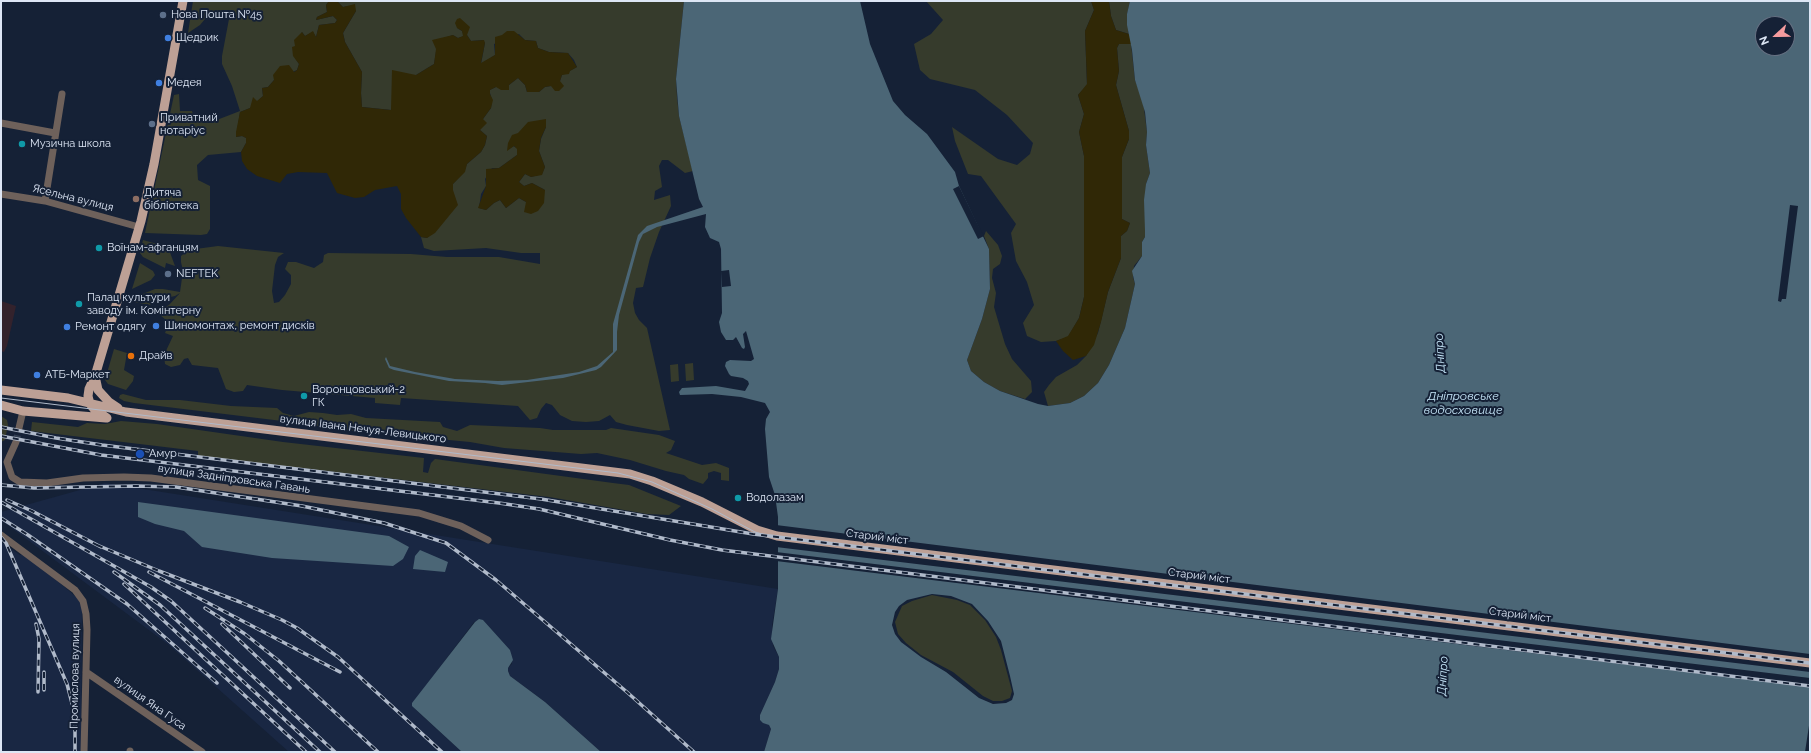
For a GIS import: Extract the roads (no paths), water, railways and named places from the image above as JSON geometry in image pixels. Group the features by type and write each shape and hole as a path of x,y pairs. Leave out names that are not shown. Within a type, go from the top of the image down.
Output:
{"main road":[{"path":"70,415 78,412 90,404 94,395 95,379 139,227 154,164 183,1"},
{"path":"95,379 89,389 88,396 90,404 94,410 107,418"},
{"path":"95,379 98,390 102,396 113,405 126,412"},
{"path":"68,398 78,396 89,389"},
{"name":"вулиця Івана Нечуя-Левицького","path":"1,390 68,398 126,412 596,469"},
{"name":"вулиця Івана Нечуя-Левицького","path":"1,405 22,411 107,418 126,412"},
{"name":"Старий міст","path":"596,469 630,474 652,481 702,502 757,530 777,536 1810,663"}],"street":[{"path":"45,201 62,94"},
{"path":"1,123 56,133"},
{"name":"Ясельна вулиця","path":"1,194 45,201 139,227"},
{"path":"19,428 22,411"},
{"name":"вулиця Задніпровська Гавань","path":"16,442 7,462 8,470 12,477 20,482 40,483 90,478 151,478 418,513 461,526 488,540"},
{"name":"Промислова вулиця","path":"1,535 75,590 83,601 86,614 84,752"},
{"name":"вулиця Яна Гуса","path":"86,672 202,752"}],"water":[{"name":"Дніпровське водосховище","path":"684,1 860,1 870,44 893,101 905,115 927,134 955,172 959,186 989,249 990,289 982,319 967,360 971,371 984,382 1000,391 1048,406 1070,403 1084,396 1098,383 1109,365 1125,328 1135,284 1132,271 1142,256 1142,242 1145,237 1144,200 1146,184 1150,173 1146,145 1147,132 1145,112 1135,80 1132,50 1127,25 1127,14 1130,1 1810,1 1810,719 1805,752 764,752 771,729 769,725 760,720 760,715 775,682 779,669 779,657 771,639 778,589 778,517 775,495 769,477 765,429 766,419 770,412 765,403 741,397 712,394 680,395 679,392 682,388 716,386 745,391 749,384 748,381 743,378 731,376 725,366 726,362 730,360 751,361 754,359 746,331 743,334 744,349 736,337 733,340 726,340 721,332 719,322 722,313 721,249 719,242 710,238 705,227 706,214 657,227 643,234 639,242 619,315 617,350 601,367 596,370 563,378 502,385 449,381 394,370 389,368 385,359 386,357 390,366 415,372 455,379 498,381 527,380 579,372 597,366 613,352 613,324 638,235 647,226 703,207 699,199 679,116 676,79","holes":["932,594 951,596 972,604 988,621 1001,641 1014,694 1012,700 1006,703 993,704 979,698 946,672 921,657 901,642 895,634 892,625 895,612 899,606 907,600"]},
{"path":"138,502 389,536 409,547 403,559 393,566 272,558 202,547 184,531 155,524 138,517"},
{"path":"420,550 448,562 445,572 413,569 415,556"},
{"path":"479,619 483,620 510,650 513,660 508,668 510,676 545,702 601,752 462,752 412,706 412,703 475,622"}],"tunnel":[{"path":"16,442 19,428"}],"tram line":[{"path":"1,398 618,473 652,482 712,509 755,532 777,538 1810,664"}],"railway":[{"path":"1,427 102,445 541,499 753,534 1810,663"},
{"path":"1,436 101,455 539,509 670,540 722,550 1810,686"},
{"path":"1,485 34,488 136,486 176,487 302,506 384,523 446,543 496,580 628,693 694,752"},
{"path":"7,500 32,511 101,547"},
{"path":"1,502 151,587 171,601 335,752"},
{"path":"1,518 127,604 217,683"},
{"path":"1,537 6,543 67,684 75,715 75,752"},
{"path":"97,545 240,602 297,628 338,657 442,752"},
{"path":"114,572 160,605 320,752"},
{"path":"149,572 340,672"},
{"path":"124,584 306,752"},
{"path":"205,608 245,634 279,661 378,752"},
{"path":"36,624 39,639 38,692"},
{"path":"222,624 290,688"},
{"path":"44,672 44,690"}],"place":[{"name":"Нова Пошта №45","path":"163,15"},
{"name":"Щедрик","path":"168,38"},
{"name":"Медея","path":"159,83"},
{"name":"Приватний нотаріус","path":"152,124"},
{"name":"Музична школа","path":"22,144"},
{"name":"Дитяча бібліотека","path":"136,199"},
{"name":"Воїнам-афганцям","path":"99,248"},
{"name":"NEFTEK","path":"168,274"},
{"name":"Палац культури заводу ім. Комінтерну","path":"79,304"},
{"name":"Шиномонтаж, ремонт дисків","path":"156,326"},
{"name":"Ремонт одягу","path":"67,327"},
{"name":"Драйв","path":"131,356"},
{"name":"АТБ-Маркет","path":"37,375"},
{"name":"Воронцовський-2 ГК","path":"304,396"},
{"name":"Амур","path":"140,454"},
{"name":"Водолазам","path":"738,498"}],"water label":[{"name":"Дніпро","path":"1440,353"},
{"name":"Дніпро","path":"1443,676"}]}
